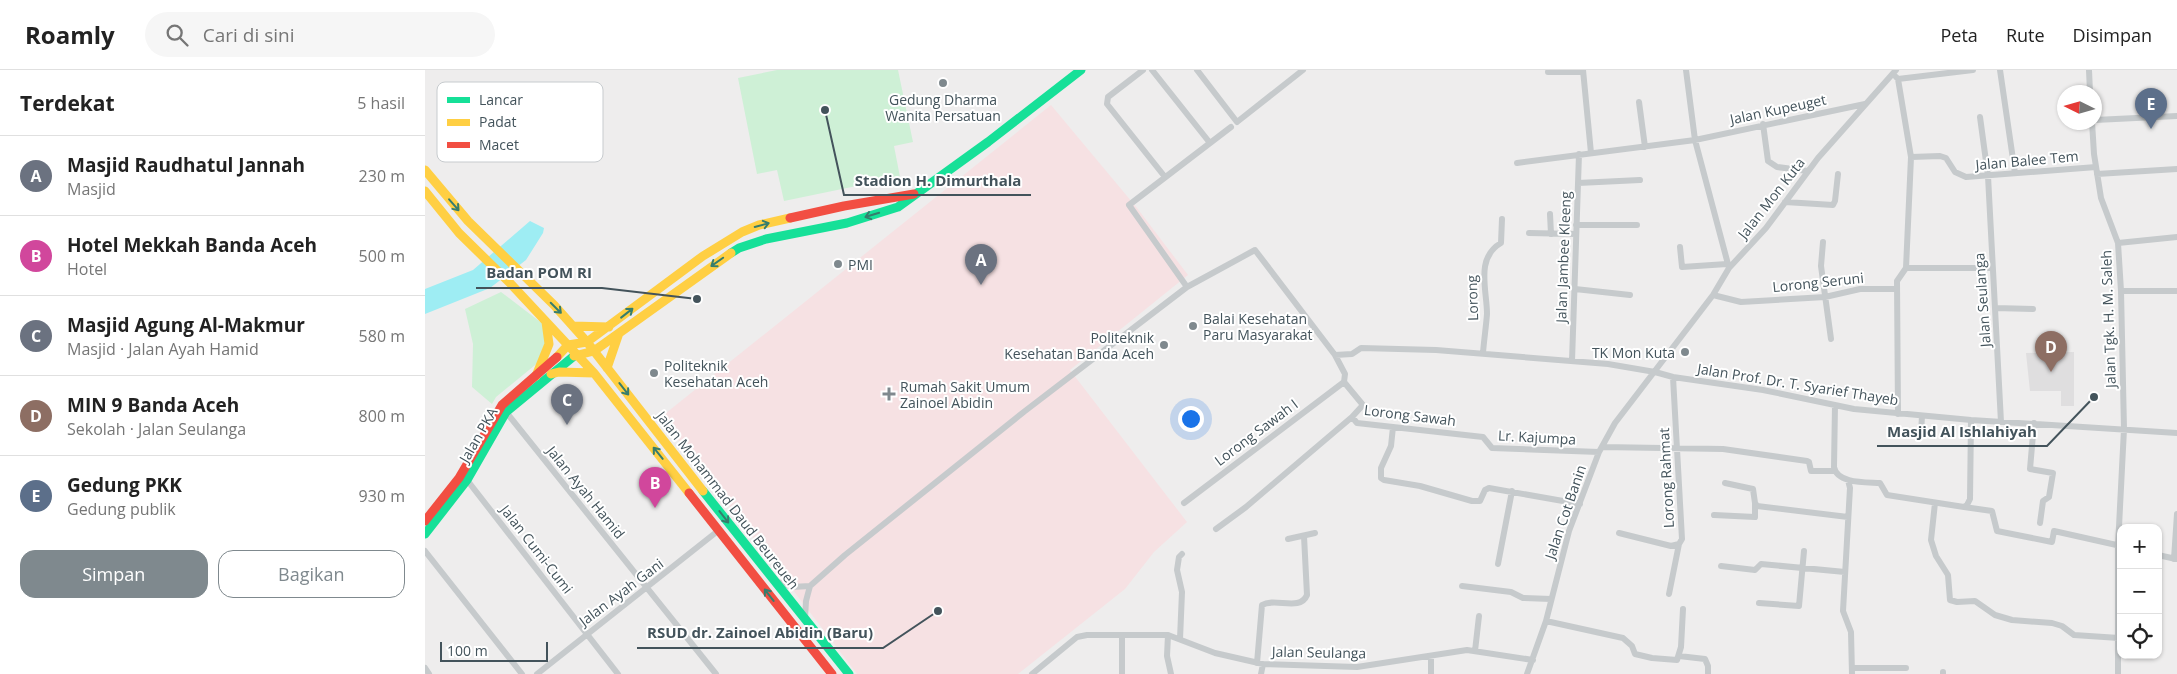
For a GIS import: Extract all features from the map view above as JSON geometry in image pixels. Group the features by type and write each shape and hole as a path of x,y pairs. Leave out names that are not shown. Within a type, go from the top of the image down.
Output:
{"main road":[{"path":"595,350 739,248 766,239 847,223 899,207 914,194 988,142 1081,70"},
{"name":"Jalan Mohammad Daud Beureueh","path":"425,170 485,238 595,350 704,492 849,674"},
{"name":"Jalan Mohammad Daud Beureueh","path":"425,191 474,250 511,284 594,373 830,671"},
{"path":"569,345 587,342 678,274 733,236 759,225 844,206 914,194"},
{"path":"844,206 847,223"},
{"path":"798,217 801,232"},
{"path":"733,236 739,248"},
{"path":"536,376 546,358 550,343 546,320"},
{"path":"573,326 609,327"},
{"path":"607,368 619,333"},
{"name":"Jalan PKA","path":"425,521 464,471 502,405 559,356 569,345"},
{"name":"Jalan PKA","path":"425,534 467,480 506,412 576,354 595,350"},
{"path":"551,374 559,372 594,373"},
{"path":"696,500 704,492"},
{"path":"830,671 837,660"}],"street":[{"path":"1143,70 1109,97 1107,104 1165,177"},
{"path":"1152,70 1210,143"},
{"path":"1199,71 1237,122 1303,70"},
{"path":"1680,247 1681,267 1728,266 1695,140 1686,70"},
{"path":"1898,414 1897,289 1899,276 1907,268 1911,157 1895,74 1973,70"},
{"path":"2000,70 2015,173"},
{"path":"2089,70 2090,85"},
{"path":"1548,72 1583,71 1591,153"},
{"name":"Jalan Mon Kuta","path":"1655,372 1713,295 1728,266 1766,228 1808,171 1865,104 1895,74"},
{"path":"1639,102 1645,147"},
{"name":"Jalan Kupeuget","path":"1517,163 1695,140 1763,124 1865,104"},
{"path":"2102,120 2177,116"},
{"name":"Jalan Seulanga","path":"1980,117 1988,176 2001,422"},
{"path":"1763,124 1768,161 1777,167 1808,171"},
{"path":"805,620 805,602 811,586 857,546 1002,430 1187,287 1129,205 1231,126"},
{"name":"Jalan Tgk. H. M. Saleh","path":"2093,130 2096,170 2101,198 2118,243 2121,291 2123,429 2121,524"},
{"name":"Jalan Jambee Kleeng","path":"1572,361 1579,154"},
{"name":"Jalan Balee Tem","path":"1911,157 1940,156 1946,158 1955,172 1966,177 2015,173 2177,169"},
{"path":"1785,202 1833,205 1839,174"},
{"path":"1578,183 1639,180"},
{"path":"1550,214 1551,234"},
{"name":"Lorong","path":"1483,353 1487,314 1483,269 1493,247 1501,243 1502,219"},
{"path":"1576,225 1637,225"},
{"path":"1529,233 1576,234"},
{"path":"2118,243 2177,237"},
{"path":"1823,242 1821,266 1831,339"},
{"name":"Lorong Sawah","path":"1187,287 1255,250 1335,355 1345,374 1345,382 1363,405 1353,417 1357,423 1480,437"},
{"path":"1907,268 1992,268"},
{"path":"1575,289 1630,295"},
{"name":"Lorong Seruni","path":"1713,295 1741,302 1825,297 1860,289 1897,289"},
{"path":"2121,291 2177,291"},
{"path":"1995,308 2033,309"},
{"name":"Jalan Prof. Dr. T. Syarief Thayeb","path":"1335,355 1352,354 1361,348 1483,353 1572,361 1655,372 1673,377 1763,390 1835,405 1898,414 2177,433"},
{"name":"Jalan Cot Banin","path":"1527,674 1546,621 1564,547 1600,450 1625,408 1655,372"},
{"name":"Lorong Rahmat","path":"1619,533 1671,546 1679,544 1682,538 1673,377"},
{"name":"Lorong Sawah I","path":"1184,503 1345,382"},
{"path":"1835,405 1835,471 1848,480 1880,483 1887,495 1992,511 1997,532 2052,542 2054,531 2117,545"},
{"name":"Jalan Ayah Hamid","path":"506,412 716,674"},
{"path":"1921,434 1922,416"},
{"path":"1216,529 1246,507 1353,417"},
{"path":"1964,507 1970,499 1971,420"},
{"path":"2034,423 2030,469 2053,473 2049,497 2043,501 2040,523"},
{"path":"1393,427 1391,446 1381,472 1381,478 1384,480 1420,486 1478,501 1482,500 1488,488 1580,504"},
{"name":"Lr. Kajumpa","path":"1480,437 1483,437 1488,446 1492,448 1600,450 1676,447 1723,449 1807,461 1811,471 1815,472 1835,471"},
{"name":"Jalan Cumi-Cumi","path":"467,480 619,674"},
{"path":"1848,480 1844,616 1851,632 1852,671 1906,668"},
{"path":"1714,515 1755,517 1753,489 1725,483"},
{"path":"1498,564 1512,491"},
{"path":"1935,502 1931,540 1936,556 1948,575 1950,600 1957,602 1975,601 1995,615 2012,620 2052,623 2062,626 2074,634 2117,638"},
{"path":"1755,503 1757,506 1848,517"},
{"path":"2162,556 2175,559 2177,514"},
{"name":"Jalan Ayah Gani","path":"537,674 719,530"},
{"path":"1288,539 1315,533"},
{"path":"1261,674 1262,605 1267,603 1299,603 1307,595 1304,536"},
{"path":"1669,594 1679,544"},
{"path":"425,551 521,674"},
{"path":"1759,603 1799,606 1804,551"},
{"path":"1180,639 1182,592 1177,570 1179,557 1182,554"},
{"path":"1721,566 1755,570 1761,564 1845,572"},
{"path":"2119,614 2120,569"},
{"path":"773,580 792,586 811,586"},
{"path":"1462,586 1511,592 1523,598 1551,600"},
{"path":"1546,621 1623,638 1632,646 1635,654 1664,660 1677,660 1679,656 1683,609"},
{"path":"1475,650 1479,616"},
{"path":"1032,674 1077,637 1087,634 1168,634 1167,656 1171,674"},
{"name":"Jalan Seulanga","path":"1168,634 1215,653 1260,663 1344,668 1475,650 1533,660"},
{"path":"1122,635 1122,674"},
{"path":"1431,656 1431,674"},
{"path":"1679,656 1705,659 1708,666 1708,674"},
{"path":"2118,659 2118,674"},
{"path":"425,668 429,674"}],"shaded area":[{"name":"Rumah Sakit Umum Zainoel Abidin","path":"1051,105 1137,208 1188,275 1070,370 1187,522 1154,552 1125,589 1018,674 857,674 661,417"},
{"path":"2074,352 2074,406 2061,406 2061,391 2030,391 2026,353"}],"green space":[{"path":"777,70 898,70 913,142 894,146 900,177 784,201 777,170 757,174 738,78"},
{"path":"501,292 543,324 549,335 540,361 496,397 492,404 472,387 473,344 465,309"}],"water":[{"path":"530,221 544,228 543,233 526,260 490,288 425,314 425,289 473,270"}],"traffic: fast":[{"path":"731,253 739,248 766,239 847,223 898,207 988,142 1081,70"},
{"path":"425,534 467,480 506,412 574,356"},
{"path":"703,491 849,674"}],"traffic: slow":[{"path":"425,170 468,221 554,305 587,342 703,491"},
{"path":"425,191 459,233 511,284 594,373 689,493"},
{"path":"557,357 568,345 587,342 703,256 742,232 759,225 790,218"},
{"path":"574,356 594,351 731,253"},
{"path":"536,376 549,344 546,322"},
{"path":"573,326 609,327"},
{"path":"607,368 619,333"},
{"path":"551,374 559,372 594,373"}],"traffic: jam":[{"path":"790,218 844,206 914,194"},
{"path":"425,521 459,478 502,405 557,357"},
{"path":"689,493 832,674"}],"place":[{"name":"Gedung Dharma Wanita Persatuan","path":"943,83"},
{"name":"Stadion H. Dimurthala","path":"825,110"},
{"name":"Gedung PKK","path":"2151,129"},
{"name":"PMI","path":"838,264"},
{"name":"Masjid Raudhatul Jannah","path":"981,285"},
{"name":"Badan POM RI","path":"697,299"},
{"name":"Balai Kesehatan Paru Masyarakat","path":"1193,326"},
{"name":"Politeknik Kesehatan Banda Aceh","path":"1164,345"},
{"name":"TK Mon Kuta","path":"1685,352"},
{"name":"MIN 9 Banda Aceh","path":"2051,372"},
{"name":"Politeknik Kesehatan Aceh","path":"654,373"},
{"name":"Rumah Sakit Umum Zainoel Abidin","path":"889,394"},
{"name":"Masjid Al Ishlahiyah","path":"2094,397"},
{"name":"Masjid Agung Al-Makmur","path":"567,425"},
{"name":"Hotel Mekkah Banda Aceh","path":"655,508"},
{"name":"RSUD dr. Zainoel Abidin (Baru)","path":"938,611"}]}
